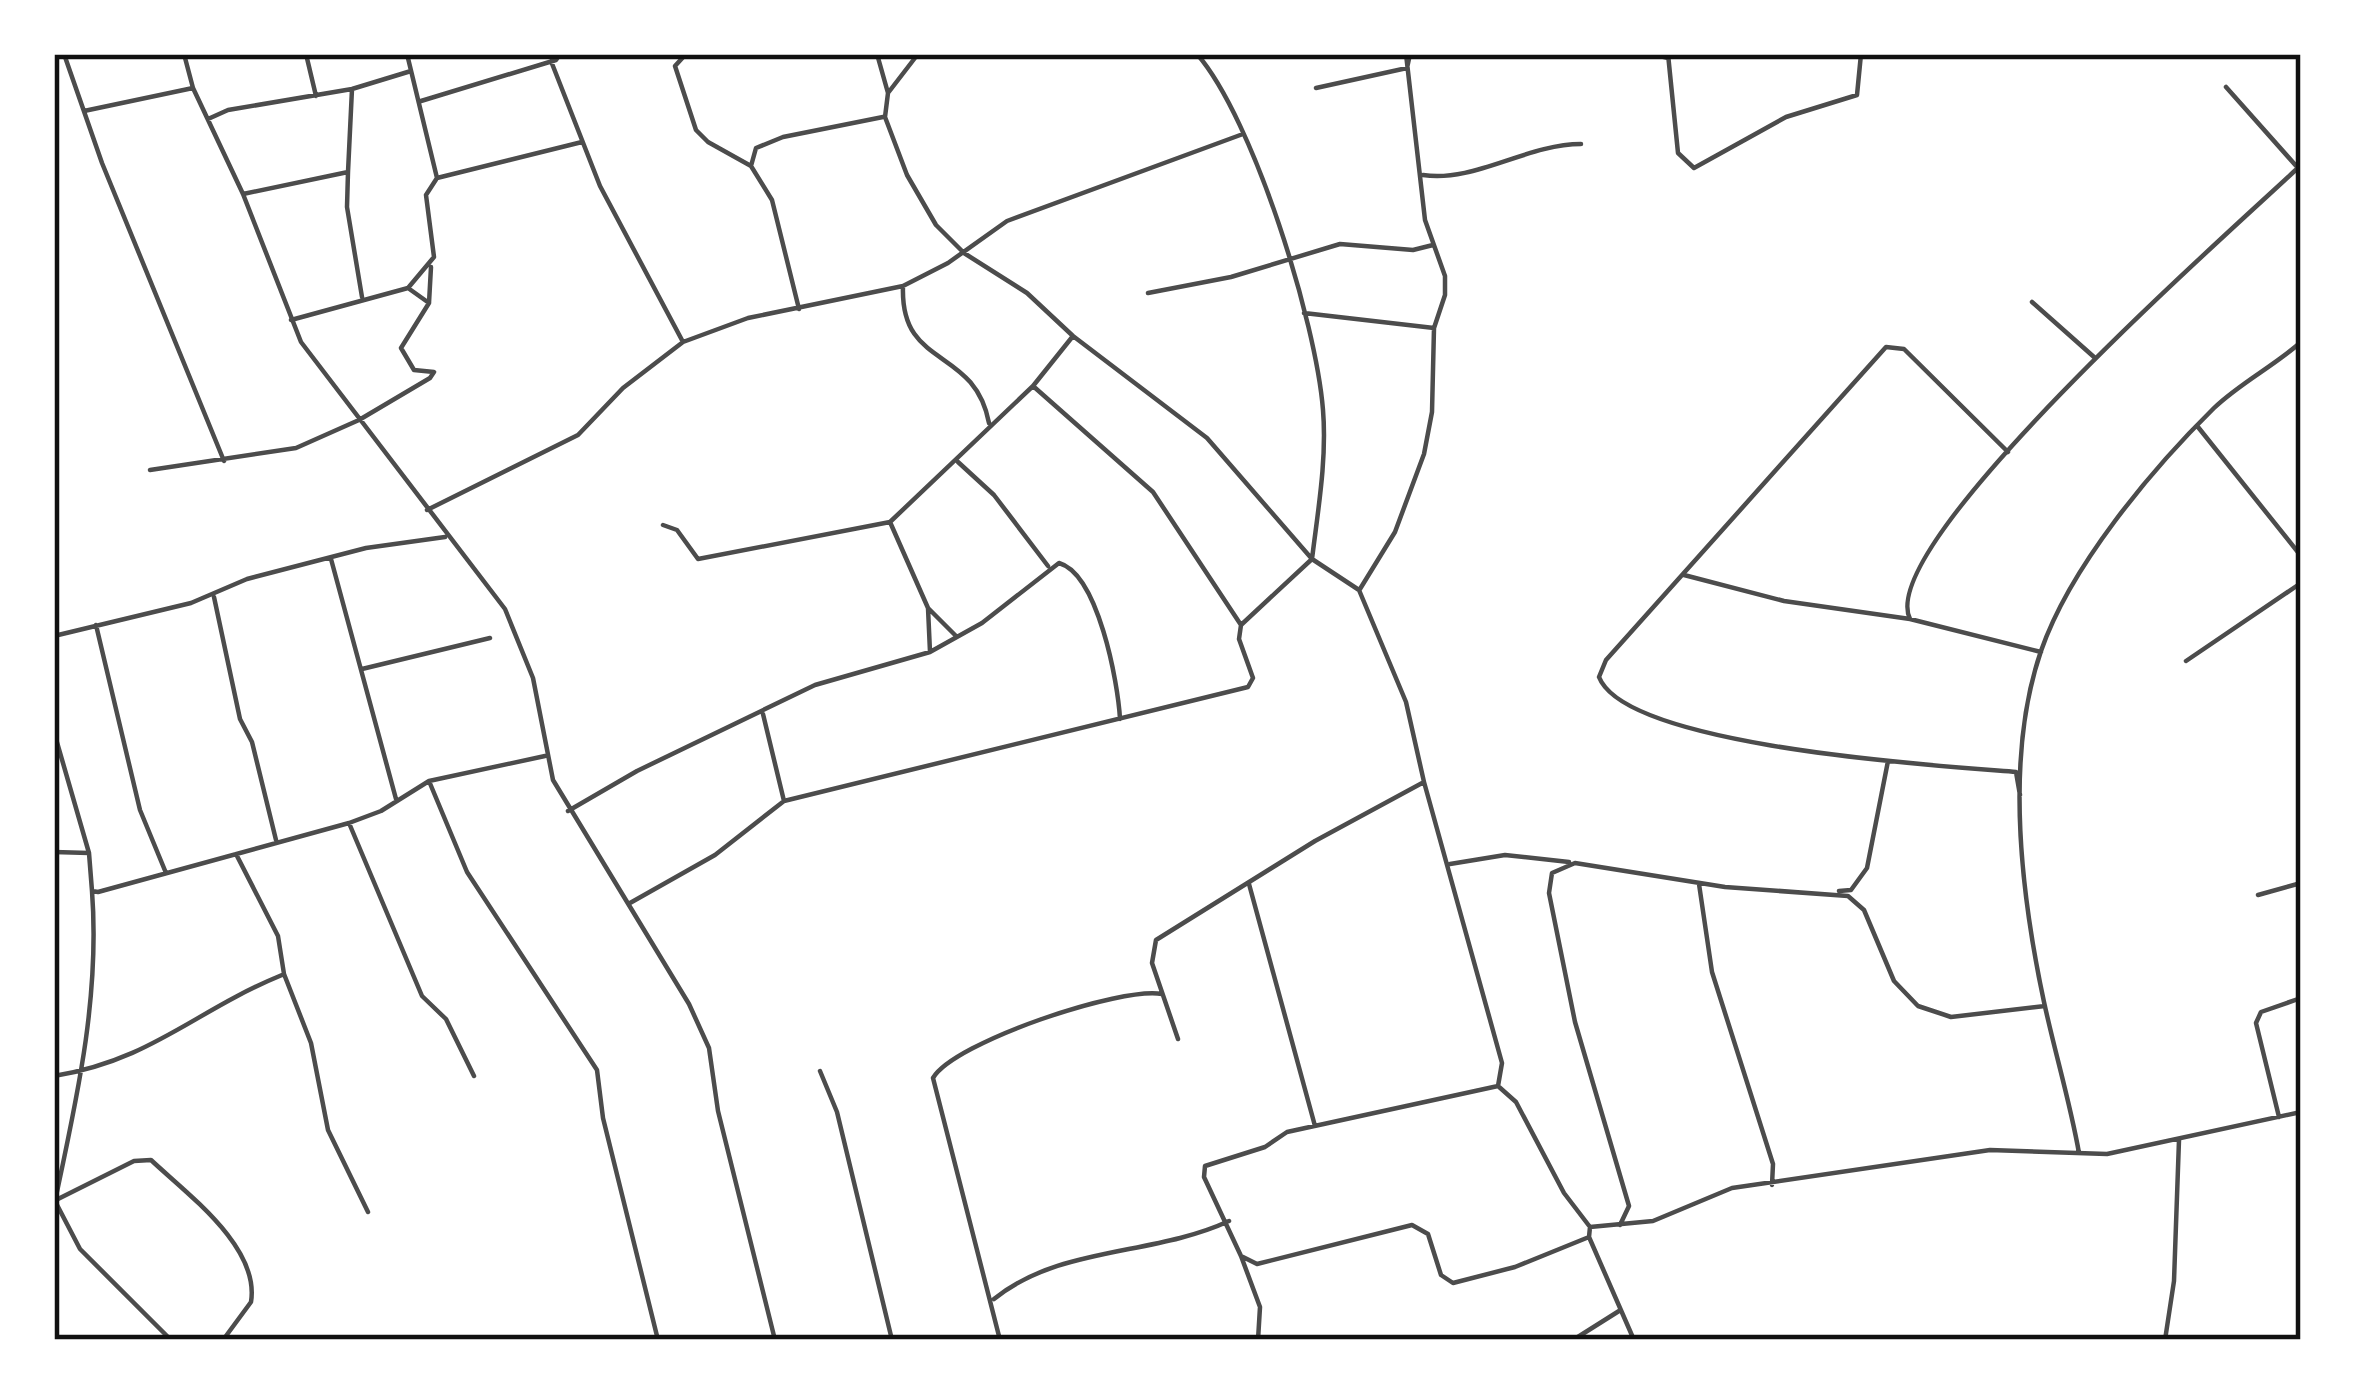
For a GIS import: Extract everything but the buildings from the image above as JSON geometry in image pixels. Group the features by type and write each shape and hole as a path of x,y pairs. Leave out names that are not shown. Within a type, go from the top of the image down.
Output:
{"street":[{"path":"64,54 225,462"},
{"path":"184,54 193,88 243,194 291,320 445,537 505,609 533,678 545,756 568,811 661,952 709,1048 718,1111 776,1340"},
{"path":"306,54 316,96"},
{"path":"407,54 437,178"},
{"path":"421,100 551,61 560,54"},
{"path":"686,54 675,66 677,83 696,130 751,166 778,215 799,309"},
{"path":"877,54 888,93 885,117 936,225 964,253 1027,292 1073,336 1207,438 1312,559 1359,590 1406,702 1502,1063 1498,1086"},
{"path":"888,93 918,54"},
{"path":"628,904 732,844 784,801 1248,687 1253,678 1239,639 1241,625 1312,559 1324,428 1304,314 1288,260 1228,98 1197,54"},
{"path":"1359,590 1395,532 1424,454 1435,369 1434,328 1445,276 1425,220 1408,54"},
{"path":"1652,54 1668,56 1678,153 1694,168 1786,118 1857,95 1861,54"},
{"path":"551,61 582,142 683,342"},
{"path":"1316,88 1407,68"},
{"path":"207,120 228,110 352,89 411,71"},
{"path":"1910,619 1905,599 1915,573 1946,525 2008,452 2094,357 2300,167 2226,87"},
{"path":"84,111 193,88"},
{"path":"352,89 346,207 362,298"},
{"path":"751,166 756,148 783,137 885,117"},
{"path":"428,510 578,434 623,388 683,342 748,318 903,286 964,253 1006,220 1243,134"},
{"path":"151,470 296,448 359,420 434,372 414,370 401,347 429,303 434,249 426,195 437,178 582,142"},
{"path":"1423,175 1444,178 1522,152 1581,144"},
{"path":"243,194 348,172"},
{"path":"1148,293 1340,244 1413,250 1433,244"},
{"path":"291,320 408,288 431,267"},
{"path":"903,286 902,312 910,335 970,379 989,425"},
{"path":"408,288 429,303"},
{"path":"2032,302 2094,357"},
{"path":"1304,314 1434,328"},
{"path":"663,525 677,530 698,560 890,522 1033,386 1073,336"},
{"path":"2008,452 1904,349 1886,347 1601,667 1599,677 1610,694 1665,723 1718,737 1888,761 2016,772"},
{"path":"2020,795 2041,652 2081,572 2216,406 2300,347"},
{"path":"1033,386 1153,492 1241,625"},
{"path":"2198,427 2301,556"},
{"path":"957,462 994,496 1048,566"},
{"path":"890,522 928,608 957,637"},
{"path":"54,636 214,594 247,579 445,537"},
{"path":"331,559 396,800"},
{"path":"568,811 637,771 815,686 930,652 996,613 1048,566 1066,564 1098,615 1120,719"},
{"path":"1681,576 1691,574 1725,588 1784,602 1910,619 2041,652"},
{"path":"2186,661 2301,583"},
{"path":"214,594 240,719 252,742 277,840"},
{"path":"928,608 930,652"},
{"path":"96,625 140,810 166,873"},
{"path":"362,669 490,638"},
{"path":"763,711 784,801"},
{"path":"55,736 89,853 94,966 85,1071 54,1201 80,1249 171,1340"},
{"path":"92,891 349,823 429,781 545,756"},
{"path":"2024,758 2018,758 2016,772 2044,1006 2079,1154"},
{"path":"1448,865 1520,854 1725,887 1851,890 1867,868 1888,761"},
{"path":"429,781 467,872 597,1070 603,1118 658,1340"},
{"path":"1178,1039 1152,963 1156,940 1424,782"},
{"path":"349,823 422,996 446,1019 474,1076"},
{"path":"54,852 89,853"},
{"path":"236,854 278,936 284,974 305,1019 328,1130 368,1212"},
{"path":"1575,863 1552,873 1549,893 1576,1022 1626,1192 1629,1213 1620,1225"},
{"path":"2258,896 2301,883"},
{"path":"1250,884 1315,1126"},
{"path":"1699,884 1706,901 1712,972 1773,1163 1772,1185"},
{"path":"1706,901 1725,887"},
{"path":"1827,892 1855,899 1894,981 1918,1006 1952,1018 2044,1006"},
{"path":"54,1076 85,1071 155,1047 219,1001 284,974"},
{"path":"1000,1340 994,1299 933,1078 954,1056 1048,1018 1136,991 1164,994"},
{"path":"2278,1118 2256,1023 2261,1012 2301,998"},
{"path":"820,1071 837,1112 892,1340"},
{"path":"1258,1340 1259,1307 1229,1221 1204,1177 1204,1166 1315,1126 1498,1086"},
{"path":"1498,1086 1516,1102 1564,1192 1590,1227 1589,1237 1634,1340"},
{"path":"1590,1227 1653,1221 1732,1188 1990,1150 2079,1154 2179,1140 2301,1112"},
{"path":"2165,1340 2174,1281 2179,1140"},
{"path":"54,1201 134,1161 151,1160 196,1202 250,1272 251,1302 223,1340"},
{"path":"994,1299 1023,1277 1055,1266 1191,1239 1229,1221"},
{"path":"1241,1256 1265,1265 1358,1235 1412,1225 1428,1234 1441,1275 1453,1283 1515,1267 1589,1237"},
{"path":"1573,1340 1619,1311"}]}
